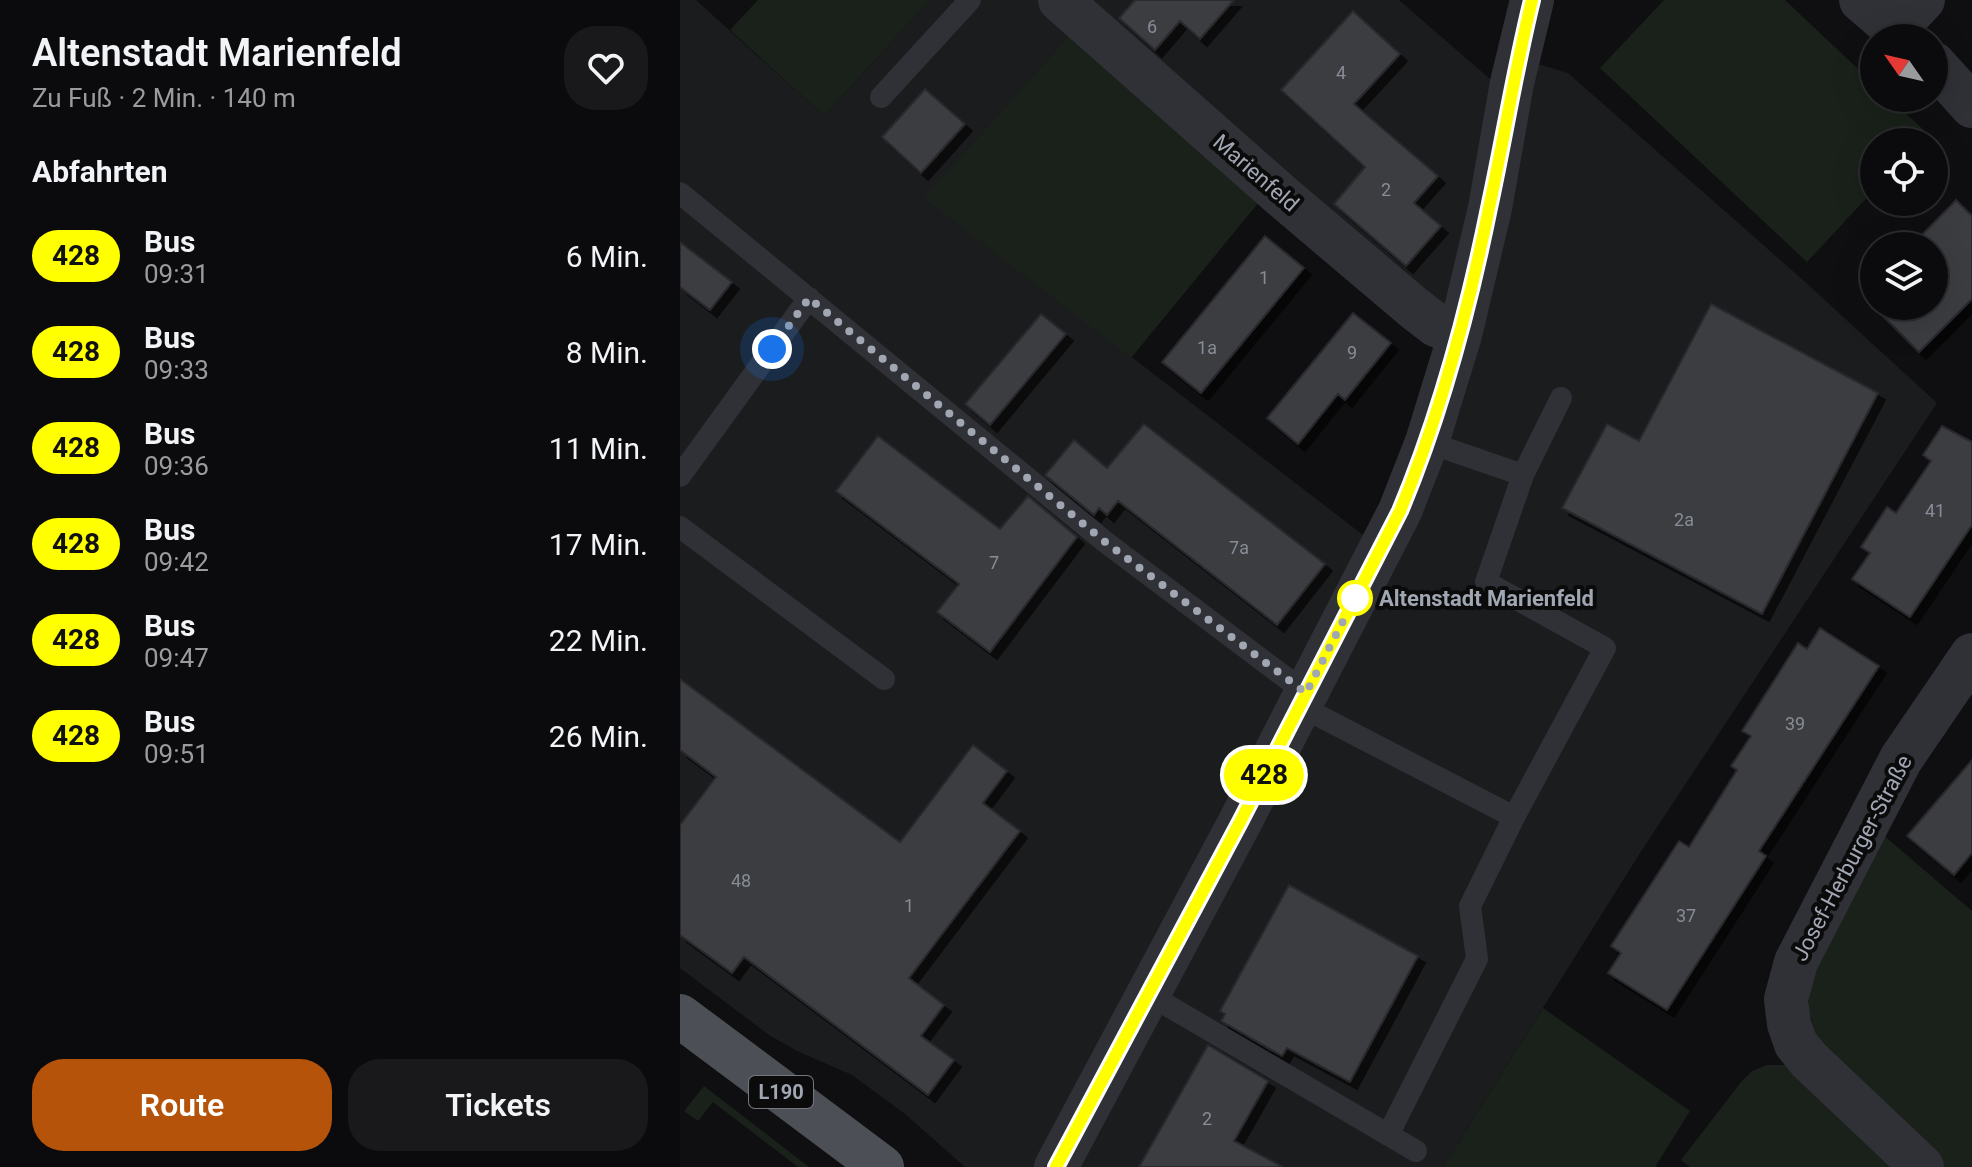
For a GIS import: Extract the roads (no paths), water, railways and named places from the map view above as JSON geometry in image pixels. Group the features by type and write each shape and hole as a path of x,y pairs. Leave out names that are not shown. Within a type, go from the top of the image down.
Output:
{"main road":[{"name":"L190","path":"680,1016 882,1167"}],"street":[{"name":"Marienfeld","path":"1060,0 1381,281 1436,325 1460,335"},
{"path":"1056,1167 1400,511 1427,442 1460,335 1490,208 1512,83 1532,0"},
{"path":"1861,0 1908,22"},
{"path":"1948,79 1972,106"},
{"name":"Josef-Herburger-Straße","path":"1922,1167 1796,1044 1789,1024 1786,999 1796,962 1901,759 1972,655"}],"lane":[{"path":"881,97 970,0"},
{"path":"680,193 1112,548 1303,699 1514,817"},
{"path":"680,476 809,298"},
{"path":"1388,1135 1477,959 1470,906 1605,648 1486,582 1523,475 1561,398"},
{"path":"1427,442 1523,475"},
{"path":"680,527 884,679"},
{"path":"1148,994 1416,1151"}],"place":[{"name":"Altenstadt Marienfeld","path":"1355,598"}]}
